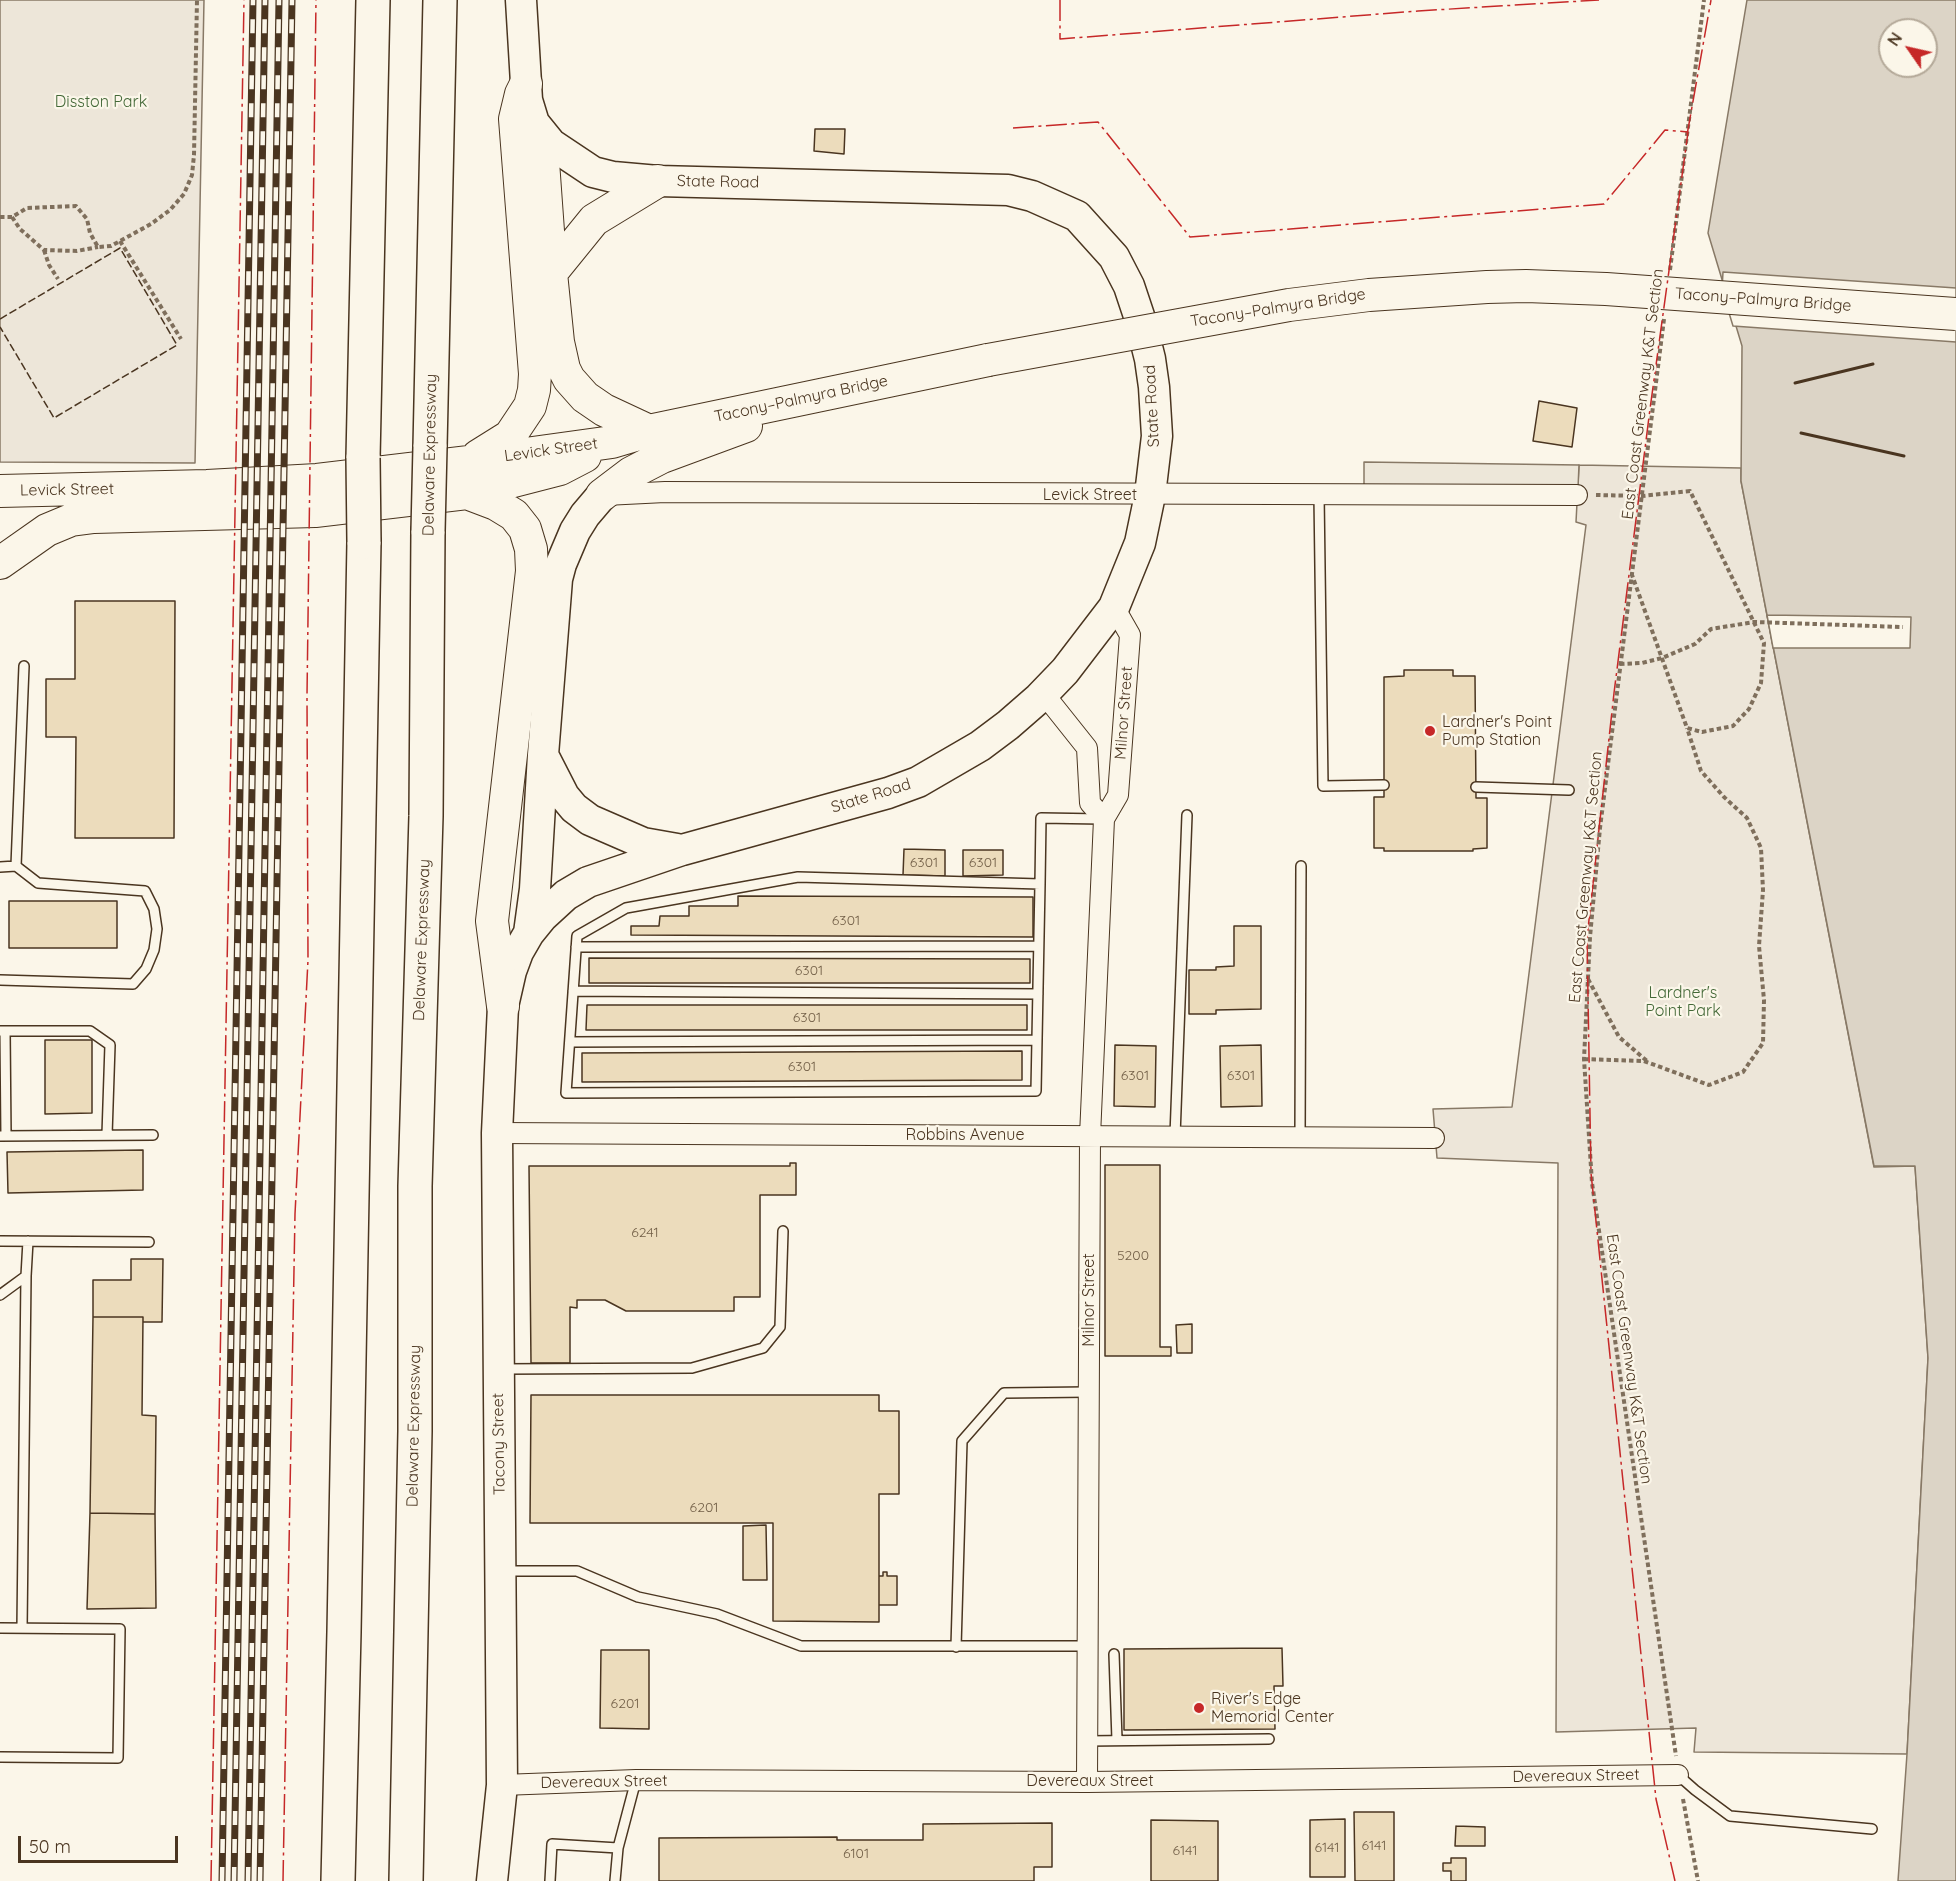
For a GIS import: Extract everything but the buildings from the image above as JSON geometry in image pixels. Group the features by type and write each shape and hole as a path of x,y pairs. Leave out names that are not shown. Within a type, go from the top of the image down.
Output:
{"highway":[{"path":"338,1881 364,542 363,458 374,0"},
{"name":"Delaware Expressway","path":"406,1881 415,1431 415,1186 426,816 428,531 440,0"},
{"path":"469,462 510,436 530,406 534,390 535,374 515,119 526,84"},
{"path":"541,134 551,273 560,356 569,380 585,397 604,410 648,431"},
{"path":"551,273 594,220 658,180"},
{"name":"Tacony–Palmyra Bridge","path":"612,442 648,431 988,360 1289,304 1368,295 1526,286 1606,289 1956,314"},
{"path":"602,495 631,474 662,457 830,392"},
{"name":"Levick Street","path":"0,491 207,486 316,480 612,442"},
{"name":"Levick Street","path":"0,563 47,530 71,520 94,517 315,511 467,494 560,469 612,442"},
{"path":"467,494 496,504 514,515 525,529 531,549 532,571 492,921 503,1006"}],"main road":[{"name":"State Road","path":"503,1006 511,971 518,952 529,933 553,906 588,882 682,850 888,793 918,782 980,746 1044,694 1065,671 1114,607 1140,543 1150,495 1157,436 1150,359 1129,286 1114,256 1077,216 1032,196 1008,190 658,180 613,177 593,172 563,154 541,134 534,123 527,100 521,0"},
{"path":"529,933 535,889 555,596 561,564 580,523 602,495"},
{"path":"543,755 564,796 574,808 590,820 643,843 682,850"},
{"name":"Tacony Street","path":"492,1881 502,1785 497,1133 503,1006"}],"street":[{"name":"Levick Street","path":"602,495 665,492 1577,495"},
{"name":"Milnor Street","path":"1087,1782 1089,1136 1104,819 1118,795 1130,635 1114,607"},
{"name":"Milnor Street","path":"1044,694 1087,748 1090,803 1104,819"},
{"name":"Robbins Avenue","path":"497,1133 1434,1138"},
{"name":"Devereaux Street","path":"502,1785 636,1780 1087,1782 1678,1774"}],"lane":[{"path":"1319,495 1323,786 1384,785"},
{"path":"16,866 24,666"},
{"path":"1476,787 1569,790"},
{"path":"1175,1136 1187,815"},
{"path":"1040,884 798,877 627,908 577,936 566,1093 1036,1091 1038,946 1040,884 1041,818 1104,819"},
{"path":"0,867 16,866 38,883 145,891 154,909 157,929 154,950 146,969 133,984 0,980"},
{"path":"1300,1137 1301,866"},
{"path":"576,947 1038,946"},
{"path":"573,991 1038,994"},
{"path":"107,1135 110,1045 90,1031 2,1031 3,1136 153,1135"},
{"path":"570,1042 1037,1040"},
{"path":"498,1369 692,1368 763,1348 780,1327 783,1232"},
{"path":"0,1241 150,1242"},
{"path":"22,1628 28,1241"},
{"path":"0,1295 26,1276"},
{"path":"956,1647 962,1440 1004,1393 1089,1392"},
{"path":"500,1570 577,1571 638,1596 717,1614 801,1646 1088,1646"},
{"path":"0,1628 120,1629 118,1758 0,1757"},
{"path":"1114,1654 1117,1740"},
{"path":"1087,1741 1269,1739"},
{"path":"1678,1774 1695,1791 1731,1816 1872,1829"},
{"path":"615,1881 618,1848 636,1780"},
{"path":"550,1881 552,1844 618,1848"}],"path":[{"path":"44,250 77,251 111,246 151,224 170,210 184,194 192,175 194,156 197,0"},
{"name":"East Coast Greenway K&T Section","path":"1670,272 1704,0"},
{"path":"0,217 12,217 27,208 76,206 87,219 90,232 98,248"},
{"path":"12,217 20,229 44,250 49,265 58,279"},
{"path":"120,241 181,339"},
{"name":"East Coast Greenway K&T Section","path":"1664,319 1600,828 1584,1059 1592,1183 1676,1755"},
{"path":"1577,495 1642,496 1690,491 1764,643 1761,683 1749,709 1733,726 1702,732 1687,728"},
{"path":"1584,1059 1644,1060 1709,1085 1743,1072 1763,1043 1764,1000 1760,946 1763,890 1761,848 1748,818 1724,797 1701,771 1632,574"},
{"path":"1620,664 1642,663 1662,658 1695,644 1711,629 1754,622 1903,627"},
{"path":"1588,978 1619,1037 1649,1063"},
{"path":"1684,1804 1698,1881"}],"green space":[{"name":"Disston Park","path":"0,0 204,0 195,463 0,462"},
{"name":"Lardner's Point Park","path":"1579,465 1741,468 1741,481 1874,1167 1915,1166 1928,1358 1907,1754 1694,1752 1696,1728 1556,1732 1558,1163 1437,1158 1433,1109 1512,1107 1586,525 1576,522"}],"shaded area":[{"path":"1747,0 1956,0 1956,1881 1898,1881 1928,1358 1915,1166 1874,1166 1741,481 1742,346 1708,233"},
{"path":"1364,462 1579,465 1578,488 1364,485"}],"pier":[{"path":"1723,272 1956,288 1956,342 1733,326 1722,290"},
{"path":"1767,615 1911,617 1910,648 1773,648"}],"railway":[{"path":"222,1881 253,0"},
{"path":"234,1881 265,0"},
{"path":"248,1881 279,0"},
{"path":"260,1881 292,0"}],"fence":[{"path":"0,319 120,248 177,345 54,418 0,327"}],"wall":[{"path":"1795,383 1873,364"},
{"path":"1801,433 1904,456"}],"power":[{"path":"211,1881 244,0"},
{"path":"283,1881 295,1214 308,960 307,696 316,0"},
{"path":"1060,0 1060,39 1418,11 1599,0"},
{"path":"1687,135 1711,0"},
{"path":"1013,128 1098,122 1190,237 1604,204 1665,130 1688,132 1614,693 1587,938 1591,1173 1656,1799 1675,1881"}],"place":[{"name":"Lardner's Point Pump Station","path":"1430,731"},
{"name":"River's Edge Memorial Center","path":"1199,1708"}]}
